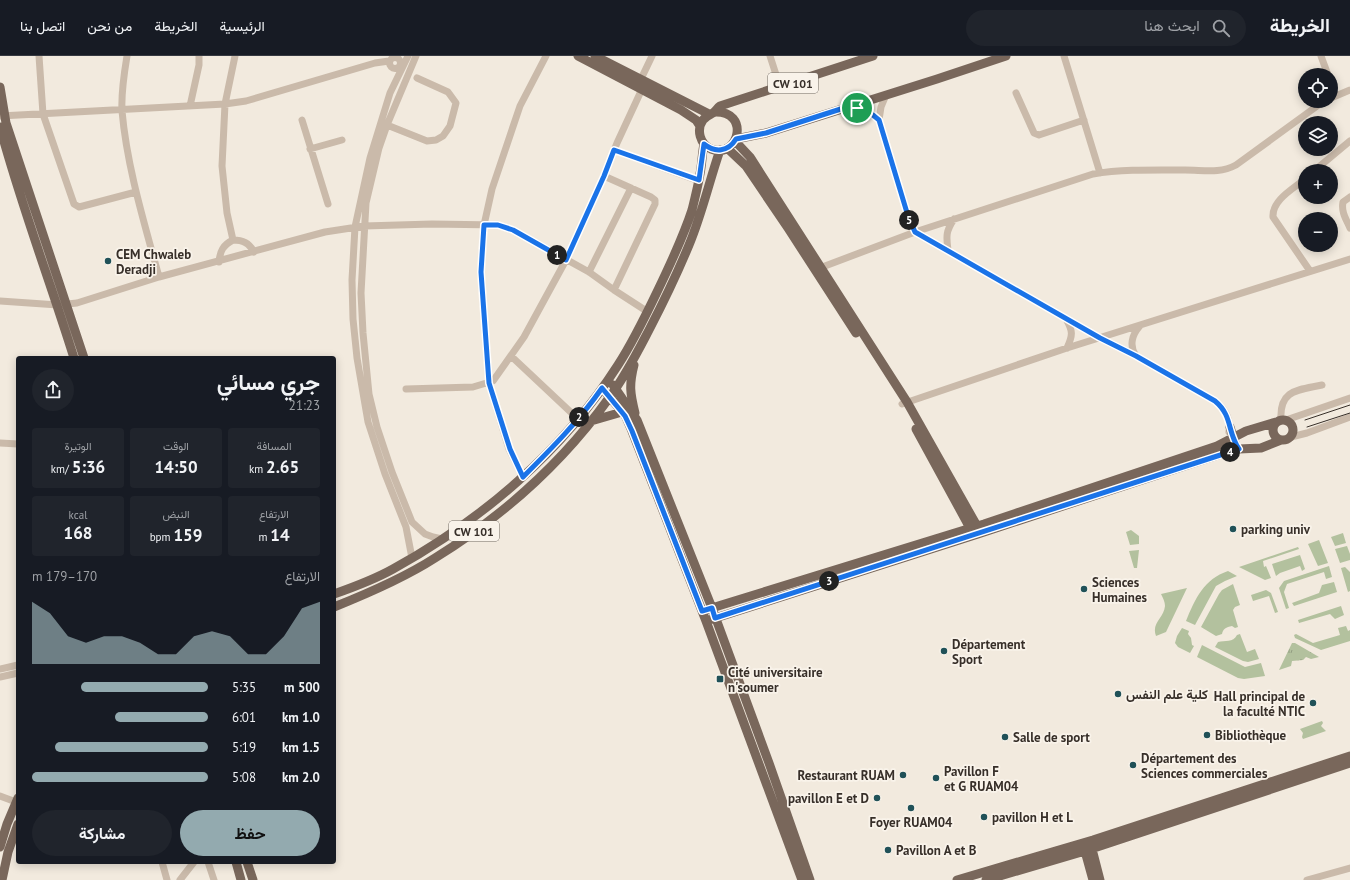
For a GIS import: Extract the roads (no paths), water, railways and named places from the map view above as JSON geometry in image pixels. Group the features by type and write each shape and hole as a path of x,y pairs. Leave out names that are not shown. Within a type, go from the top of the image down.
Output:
{"main road":[{"path":"578,56 681,110 696,120 700,126"},
{"path":"595,56 711,113"},
{"name":"CW 101","path":"711,113 717,108 726,104 780,87 856,59 873,56"},
{"path":"735,140 738,133 738,127 735,121 726,113 711,113 703,119 699,133 704,144 714,150 723,149 735,140 766,133 1006,56"},
{"path":"0,88 2,116 48,252 74,356"},
{"path":"0,127 13,174 62,305 83,356"},
{"path":"735,140 750,157 818,269 904,403 975,529"},
{"name":"CW 101","path":"336,593 392,570 479,514 523,477 578,419 619,364 648,312 675,254 692,210 699,180 704,144"},
{"path":"723,149 746,166 818,269"},
{"name":"CW 101","path":"336,606 371,592 434,559 466,537 528,488 567,451 610,397 636,356 675,278 689,245 703,208 710,178 723,149"},
{"path":"636,356 630,381 631,395 637,420 702,611 802,880"},
{"path":"609,379 616,388 712,608 810,880"},
{"path":"602,388 626,413 637,420"},
{"path":"591,421 626,413"},
{"path":"1281,420 1273,428 1274,434 1278,439 1282,440"},
{"path":"702,611 975,529 1239,449 1261,448 1291,437 1293,426 1281,420 1242,434 1225,444 975,529 715,618 706,620"},
{"path":"1230,426 1233,439 1239,449"},
{"path":"957,880 1087,847 1350,756"},
{"path":"986,880 1350,763"},
{"path":"0,847 16,803"},
{"path":"2,880 8,852 16,830"},
{"path":"1087,847 1093,880"},
{"path":"1087,847 1100,880"},
{"path":"237,864 242,880"},
{"path":"248,864 253,880"}],"street":[{"path":"39,56 43,114 75,206 79,207 136,192"},
{"path":"126,56 122,88 122,110 129,157 136,192 159,277"},
{"path":"190,106 199,65 199,56"},
{"path":"233,240 227,213 222,166 225,104 235,56"},
{"path":"408,56 379,148 366,203 361,293 369,394 383,455 409,537 412,558"},
{"path":"416,56 404,68 390,93 370,158 355,227 352,280 353,319 357,358 368,422 412,522 425,534 442,539"},
{"path":"523,477 510,449 489,383 481,272 484,225 492,189 518,113 546,56"},
{"path":"406,389 473,388 493,381 511,356 566,260 642,89 641,79 652,56"},
{"path":"770,56 780,87"},
{"path":"1064,56 1100,173"},
{"path":"1321,56 1325,68"},
{"path":"2,116 225,104 265,96 390,58 389,65 392,68 404,68"},
{"path":"386,125 424,140 432,141 439,139 450,126 456,103 448,92 418,78"},
{"path":"1338,95 1350,90"},
{"path":"1016,93 1036,135 1084,120"},
{"path":"886,95 881,107 879,120 908,216 915,232 1100,338 1136,356 1215,401 1224,409 1230,426 1225,444"},
{"path":"847,107 865,110 879,120"},
{"path":"818,269 915,232 1063,183 1100,173 1227,170 1314,108"},
{"path":"302,120 328,204"},
{"path":"310,149 342,140"},
{"path":"1322,164 1350,141"},
{"path":"614,150 699,180"},
{"path":"604,176 655,200 655,204 614,290"},
{"path":"1298,185 1274,207 1273,217 1310,271"},
{"path":"589,272 631,188"},
{"path":"1350,197 1343,202 1342,212 1350,228"},
{"path":"948,250 948,229 954,219"},
{"path":"0,301 62,305 77,303 159,277 219,262 325,232 355,227 432,224 498,225 513,230 589,272 648,312"},
{"path":"219,262 220,253 223,247 233,240 244,242 254,252"},
{"path":"904,403 1067,348 1350,259"},
{"path":"1065,317 1072,332 1072,339 1067,348"},
{"path":"1136,356 1132,347 1132,340 1134,332 1141,325"},
{"path":"511,356 578,419"},
{"path":"1322,385 1298,390 1285,398 1280,408 1281,420 1350,398"},
{"path":"1291,437 1307,433 1350,417"},
{"path":"1230,426 1242,434"},
{"path":"0,443 16,444"},
{"path":"0,670 16,666"},
{"path":"0,677 16,673"},
{"path":"0,796 16,800"},
{"path":"163,864 167,880"},
{"path":"180,880 192,864"},
{"path":"209,864 214,880"},
{"path":"1307,880 1350,868"}],"tram line":[{"path":"1305,420 1350,405"},
{"path":"1307,427 1350,413"}],"place":[{"name":"CEM Chwaleb Deradji","path":"108,261"},
{"name":"parking univ","path":"1233,529"},
{"name":"Sciences Humaines","path":"1084,589"},
{"name":"Département Sport","path":"944,651"},
{"name":"Cité universitaire n'soumer","path":"720,679"},
{"name":"كلية علم النفس","path":"1118,694"},
{"name":"Hall principal de la faculté NTIC","path":"1313,703"},
{"name":"Bibliothèque","path":"1207,735"},
{"name":"Salle de sport","path":"1005,737"},
{"name":"Département des Sciences commerciales","path":"1133,765"},
{"name":"Restaurant RUAM","path":"903,775"},
{"name":"Pavillon F et G RUAM04","path":"936,778"},
{"name":"pavillon E et D","path":"877,798"},
{"name":"Foyer RUAM04","path":"911,808"},
{"name":"pavillon H et L","path":"984,817"},
{"name":"Pavillon A et B","path":"888,850"}]}
